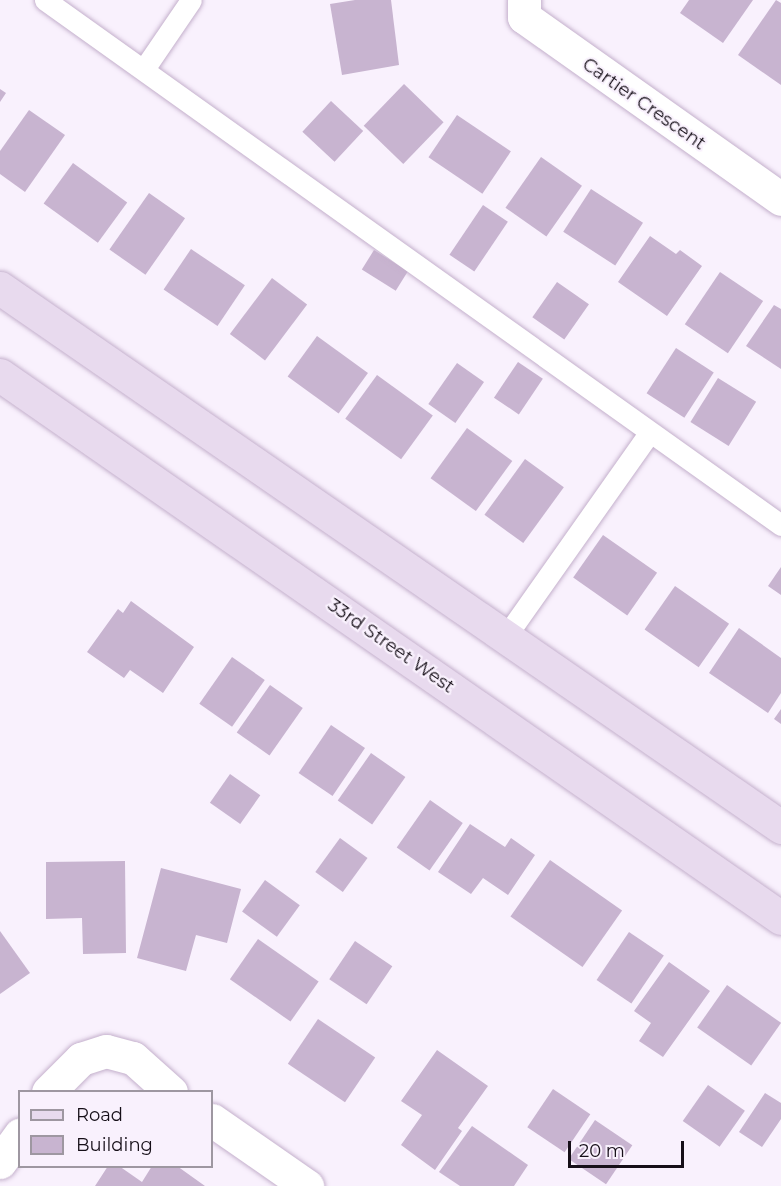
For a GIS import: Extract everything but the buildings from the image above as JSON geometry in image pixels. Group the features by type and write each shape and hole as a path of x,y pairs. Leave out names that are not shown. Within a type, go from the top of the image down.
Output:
{"main road":[{"path":"0,288 781,827"},
{"name":"33rd Street West","path":"0,375 781,918"}],"street":[{"name":"Cartier Crescent","path":"524,0 524,17 781,199"},
{"path":"50,1090 81,1059 106,1051 133,1058 169,1090"},
{"path":"213,1121 307,1186"},
{"path":"0,1162 18,1137"}],"lane":[{"path":"45,0 649,434 781,525"},
{"path":"144,69 191,0"},
{"path":"506,636 649,434"}]}
